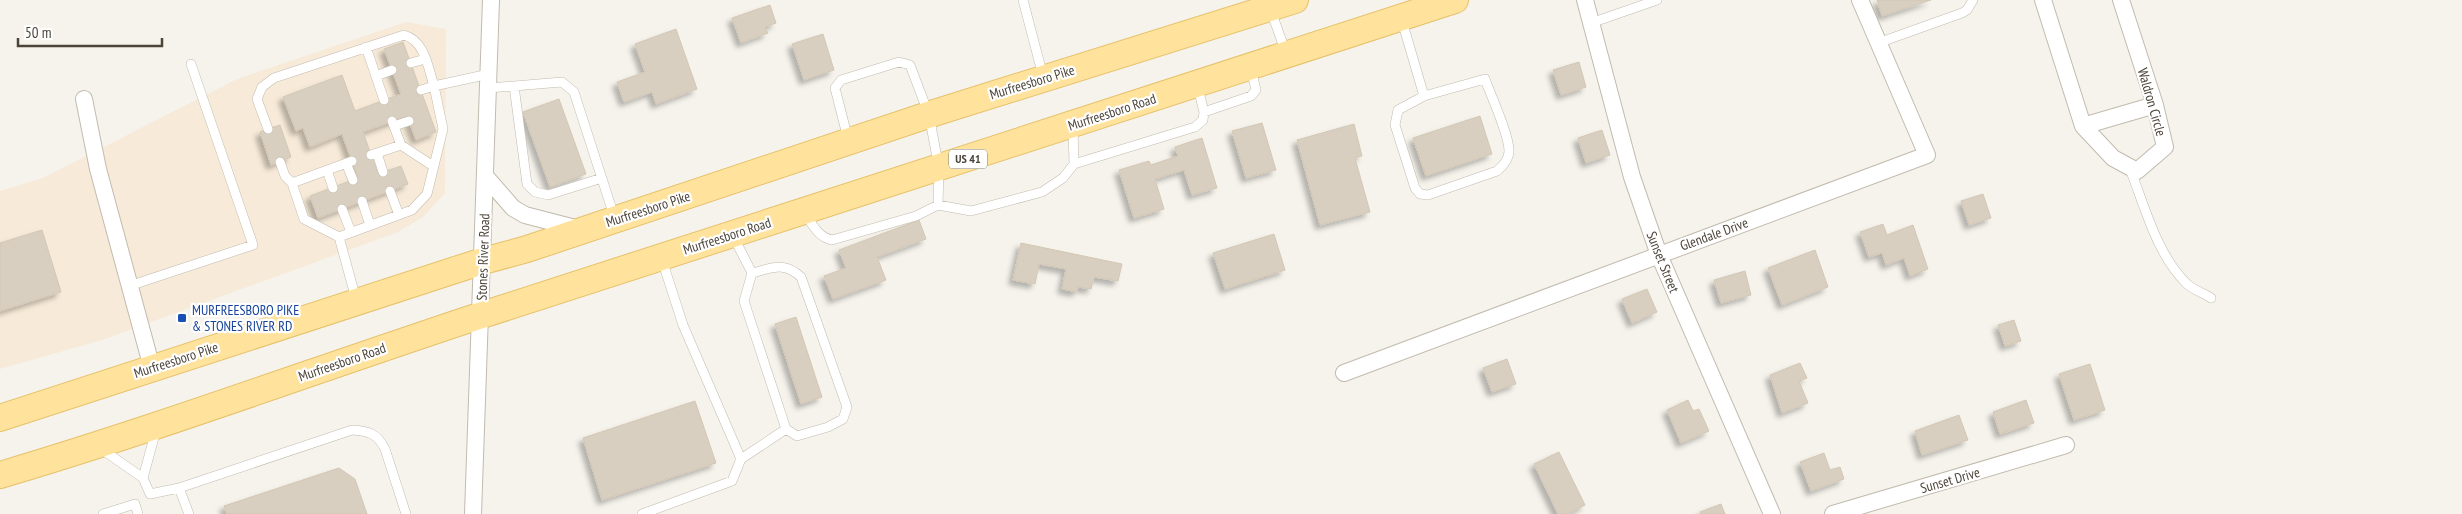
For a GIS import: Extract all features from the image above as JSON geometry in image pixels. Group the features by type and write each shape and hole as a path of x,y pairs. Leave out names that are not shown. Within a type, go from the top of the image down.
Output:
{"main road":[{"name":"Murfreesboro Pike","path":"0,418 584,230 929,115 1295,0"},
{"name":"Murfreesboro Road","path":"0,475 97,446 481,315 1250,68 1455,0"}],"street":[{"name":"Stones River Road","path":"473,514 491,0"},
{"name":"Sunset Street","path":"1585,0 1632,177 1659,255 1772,514"},
{"name":"Glendale Drive","path":"1344,373 1926,155 1860,0"},
{"path":"2043,0 2083,126 2113,158 2129,166"},
{"name":"Waldron Circle","path":"2121,0 2155,105 2164,147 2137,171 2129,166"},
{"path":"84,99 98,169 152,368"},
{"path":"2083,126 2155,105"},
{"path":"486,177 513,208 525,215 584,230"},
{"name":"Sunset Drive","path":"1833,514 2066,445"}],"lane":[{"path":"1023,0 1043,79"},
{"path":"1591,23 1657,0"},
{"path":"1878,43 1962,14 1967,10 1972,0"},
{"path":"1270,8 1287,56"},
{"path":"1401,18 1424,96"},
{"path":"268,130 257,99 262,87 274,78 404,35 412,37 419,43 434,86 443,129 427,194 412,210 339,237 304,220 292,183 285,176 280,162"},
{"path":"366,47 384,100"},
{"path":"411,63 424,59"},
{"path":"848,142 834,88 841,80 899,62 910,65 929,115 939,168 938,205"},
{"path":"129,286 253,245 191,64"},
{"path":"1204,112 1252,96 1256,90 1250,68"},
{"path":"376,76 392,70"},
{"path":"1484,79 1509,147 1505,164 1497,171 1428,195 1420,194 1415,188 1395,125 1398,110 1424,96 1484,79"},
{"path":"421,90 434,86 489,81 514,86 562,82 574,92 615,219"},
{"path":"804,211 818,233 824,238 832,240 916,216 938,205 971,212 1042,192 1063,178 1074,164 1195,127 1204,120 1204,112 1197,85"},
{"path":"514,86 527,184 535,192 548,195 602,178"},
{"path":"430,114 439,111"},
{"path":"409,122 393,124 401,146 433,166"},
{"path":"1073,125 1074,164"},
{"path":"383,172 374,154 401,146"},
{"path":"292,183 349,162 353,180"},
{"path":"2129,166 2157,236 2176,271 2188,285 2210,298"},
{"path":"327,170 333,188"},
{"path":"390,191 400,215"},
{"path":"362,201 370,225"},
{"path":"342,209 351,232"},
{"path":"732,234 752,273 744,301 786,428 797,436 828,427 844,419 846,407 801,276 792,268 780,266 752,273"},
{"path":"339,237 357,302"},
{"path":"662,257 683,325 741,459"},
{"path":"143,478 157,424"},
{"path":"642,514 732,481 741,459 786,428"},
{"path":"103,514 135,504 150,494 179,488 352,430 369,431 380,438 406,514"},
{"path":"97,446 143,478 150,494"},
{"path":"179,488 189,514"},
{"path":"135,504 138,514"}],"shaded area":[{"path":"406,22 446,29 445,193 423,217 398,232 102,340 0,369 0,191 43,178 237,79"}],"building":[{"path":"1877,0 1931,0 1882,16"},
{"path":"770,5 776,23 765,27 768,33 741,43 732,18"},
{"path":"676,29 697,89 656,104 652,92 624,102 617,82 645,72 635,44"},
{"path":"823,34 834,70 804,80 792,44"},
{"path":"403,42 436,132 416,140 407,116 363,132 378,174 401,166 408,184 318,218 310,196 358,178 342,134 310,147 303,128 296,131 283,97 342,75 355,111 401,94 384,49"},
{"path":"1579,62 1586,87 1561,95 1553,70"},
{"path":"559,99 586,174 550,187 523,112"},
{"path":"1480,116 1492,154 1426,176 1413,138"},
{"path":"1262,123 1276,170 1246,178 1232,131"},
{"path":"1354,124 1362,156 1355,158 1370,212 1320,225 1297,140"},
{"path":"280,125 291,157 271,165 260,132"},
{"path":"1602,130 1610,155 1586,163 1578,138"},
{"path":"1202,138 1217,188 1192,195 1184,170 1155,179 1164,209 1134,218 1119,170 1149,161 1151,165 1178,156 1175,147"},
{"path":"1983,194 1991,218 1969,225 1961,201"},
{"path":"919,220 926,239 877,257 886,280 833,299 824,276 846,268 839,250"},
{"path":"1883,224 1887,235 1913,225 1928,269 1910,276 1904,258 1886,265 1882,253 1869,257 1860,232"},
{"path":"42,230 61,292 0,311 0,243"},
{"path":"1274,234 1285,270 1225,289 1213,253"},
{"path":"1021,243 1122,264 1118,281 1094,277 1091,289 1078,287 1077,292 1062,289 1066,269 1039,264 1035,284 1013,280"},
{"path":"1815,250 1828,287 1782,305 1768,268"},
{"path":"1745,271 1751,295 1721,303 1714,280"},
{"path":"1647,289 1657,312 1632,323 1622,299"},
{"path":"796,317 822,397 801,404 775,324"},
{"path":"2014,320 2021,341 2005,346 1998,325"},
{"path":"1507,359 1516,384 1492,392 1483,368"},
{"path":"1800,363 1807,378 1799,381 1808,403 1782,413 1770,375"},
{"path":"2090,364 2105,410 2074,420 2059,374"},
{"path":"1688,400 1693,411 1699,409 1709,431 1681,443 1667,410"},
{"path":"2026,400 2034,423 2000,434 1993,412"},
{"path":"695,401 716,463 602,500 583,438"},
{"path":"1959,415 1968,440 1922,455 1915,431"},
{"path":"1559,452 1585,505 1567,514 1558,514 1534,464"},
{"path":"1824,453 1830,470 1840,467 1844,479 1811,491 1800,462"},
{"path":"339,468 355,479 367,514 227,514 224,506"},
{"path":"1721,504 1725,514 1701,514 1700,512"}],"place":[{"name":"MURFREESBORO PIKE & STONES RIVER RD","path":"182,318"}]}
